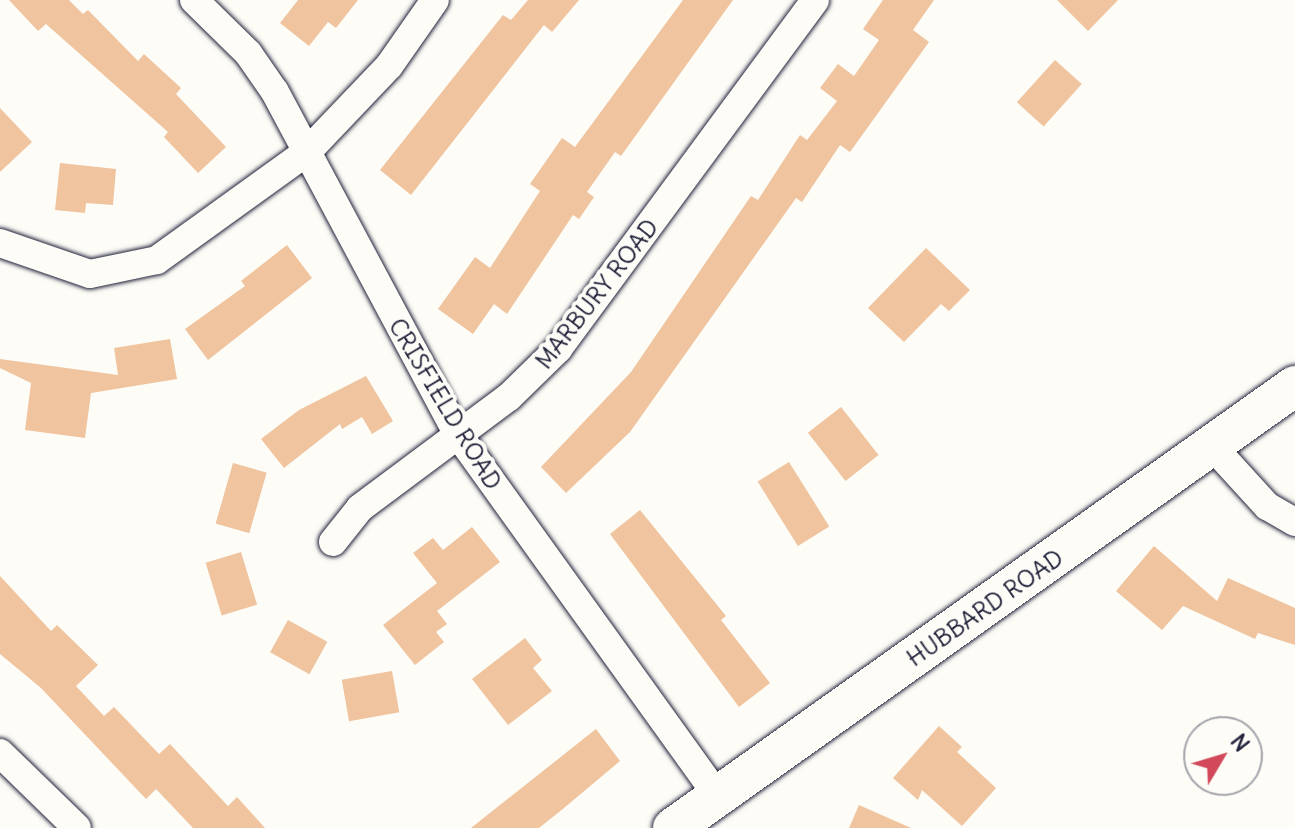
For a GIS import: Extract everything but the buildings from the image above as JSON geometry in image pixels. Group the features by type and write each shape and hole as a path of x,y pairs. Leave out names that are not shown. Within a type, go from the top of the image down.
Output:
{"main road":[{"name":"HUBBARD ROAD","path":"673,828 1214,448 1295,386"}],"street":[{"name":"CRISFIELD ROAD","path":"194,0 248,53 307,152 459,436 718,796"},
{"path":"0,243 90,274 157,260 307,152 389,66 435,0"},
{"name":"MARBURY ROAD","path":"333,542 393,480 459,436 534,375 568,338 815,0"},
{"path":"1214,448 1267,506 1295,522"},
{"path":"0,753 77,828"}]}
